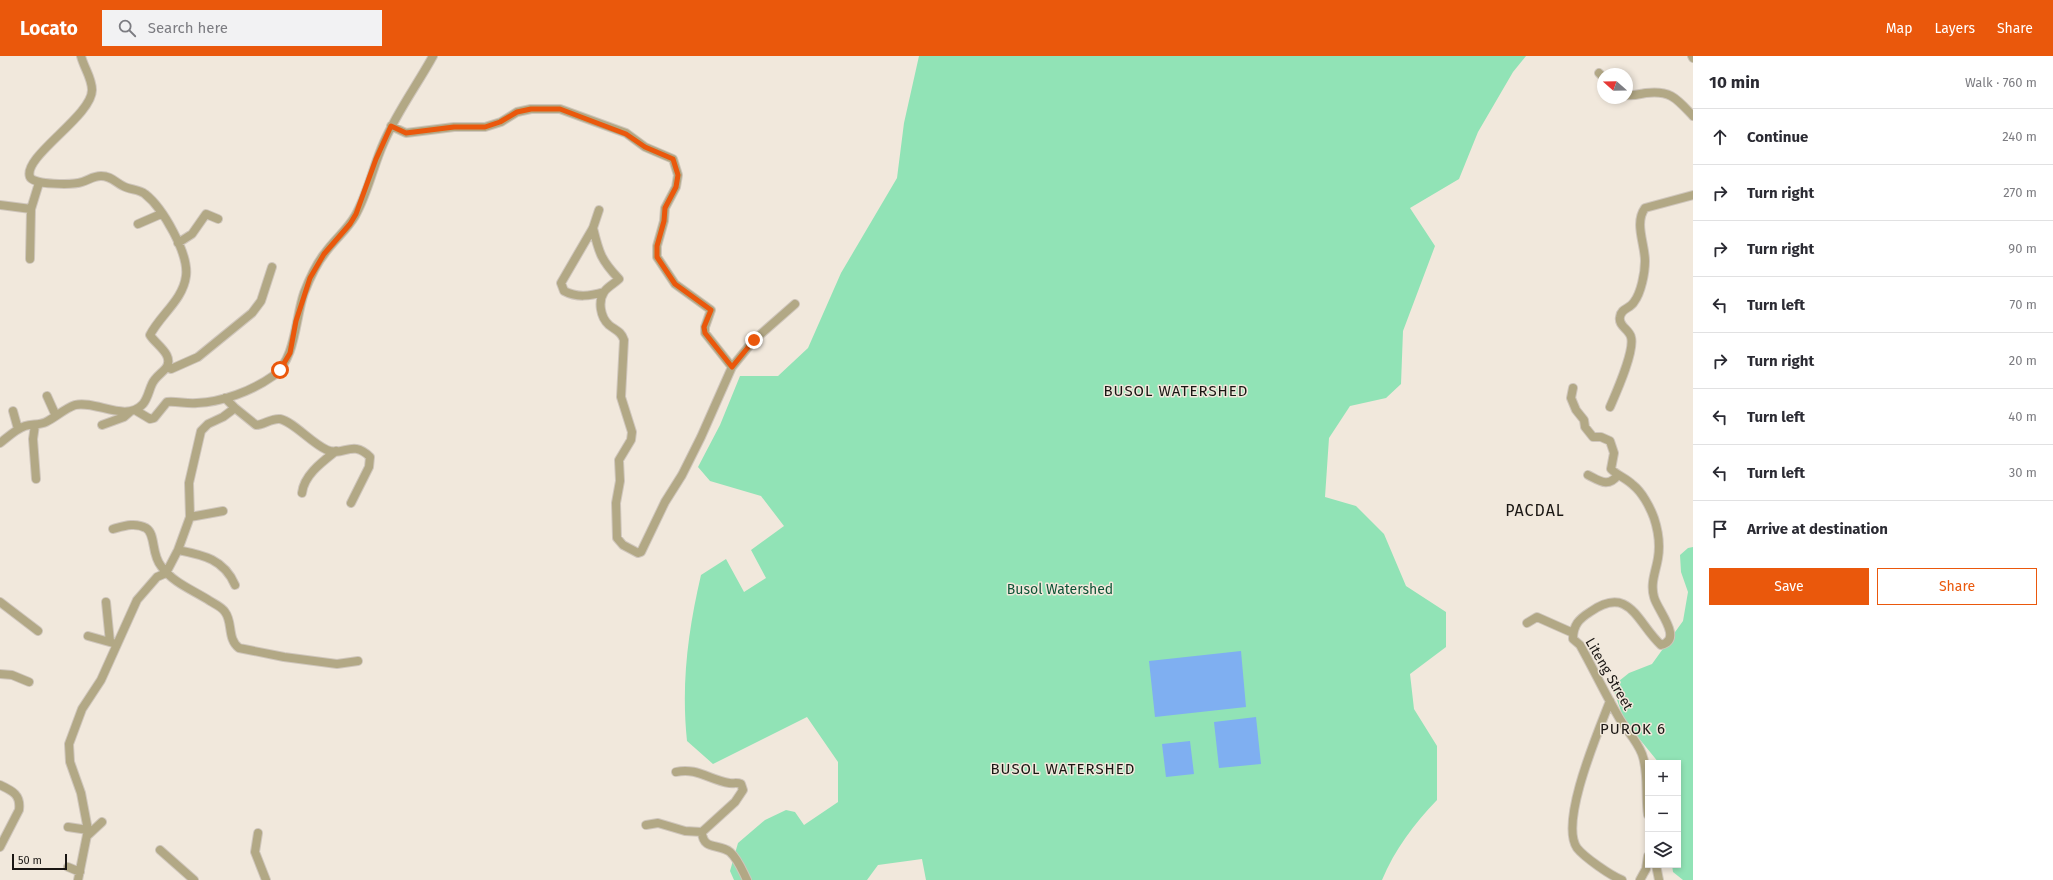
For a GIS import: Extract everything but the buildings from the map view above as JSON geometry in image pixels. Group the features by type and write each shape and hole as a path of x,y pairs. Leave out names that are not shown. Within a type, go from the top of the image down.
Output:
{"street":[{"path":"81,56 92,91 89,102 83,111 46,147 32,166 29,174 30,178 39,183 81,183 95,176 103,176 114,179 122,186 145,194 161,214 178,243 184,257 186,276 184,284 171,307 154,326 150,335 165,352 168,358 167,367 155,378 144,403 124,417 102,425"},
{"path":"0,443 18,428 45,423 76,405 85,404 133,410 150,419 154,418 167,402 197,404 224,398 259,384 272,377 284,364 290,353 296,321 310,278 324,254 350,224 356,214 376,159 391,126 408,100 433,56"},
{"path":"1633,94 1660,92 1668,94 1678,100 1693,116"},
{"path":"391,126 406,133 454,127 485,127 500,122 517,112 531,109 560,109 626,134 645,147 673,159 678,175 672,196 665,208 664,221 657,246 657,257 675,284 711,310 704,327 705,333 732,367"},
{"path":"30,259 31,209 39,183"},
{"path":"1610,407 1626,365 1631,344 1631,338 1621,324 1619,318 1623,310 1635,302 1644,268 1644,249 1640,223 1641,213 1645,208 1693,195"},
{"path":"0,205 31,209"},
{"path":"593,228 598,250 604,263 619,280 604,292 588,296 567,292 562,286 563,279 571,268 593,228 599,210"},
{"path":"138,224 161,214"},
{"path":"178,243 192,234 206,214 218,219"},
{"path":"167,367 171,369 198,357 252,313 261,302 272,266"},
{"path":"604,292 600,307 603,318 608,324 620,332 624,340 621,397 632,432 631,440 619,460 620,481 616,503 617,538 623,545 638,553 644,549 656,519 702,437 732,367 754,340 795,304"},
{"path":"1573,388 1571,398 1576,410 1584,420 1586,427 1593,438 1601,437 1610,441 1614,453 1611,469 1618,476 1606,484 1588,475"},
{"path":"47,396 56,416"},
{"path":"224,398 256,425 271,420 284,421 326,450 336,451 350,448 366,453 370,457 369,467 351,503"},
{"path":"68,867 79,876 88,832 81,793 70,762 69,744 82,709 101,680 114,643 137,600 157,577 166,574 178,550 190,517 189,483 201,431 208,424 223,417 235,408"},
{"path":"13,411 18,428"},
{"path":"35,425 33,439 36,479"},
{"path":"302,494 307,480 314,471 336,451"},
{"name":"Liteng Street","path":"1618,476 1634,485 1639,490 1654,519 1658,536 1658,556 1653,578 1653,593 1654,601 1669,628 1669,641 1667,644 1661,645 1653,638 1634,610 1626,603 1617,601 1604,604 1591,610 1578,621 1573,633 1573,639 1582,650 1622,723 1634,738 1642,754 1646,772 1647,796"},
{"path":"190,517 223,512"},
{"path":"114,529 129,524 146,528 152,534 156,559 166,574 173,580 202,595 225,611 232,638 239,648 298,660 337,664 358,662"},
{"path":"178,550 197,554 220,562 235,585"},
{"path":"0,602 38,631"},
{"path":"106,602 114,643"},
{"path":"1527,622 1537,618 1573,633"},
{"path":"88,636 114,643"},
{"path":"0,674 12,675 29,682"},
{"path":"1610,702 1583,773 1573,823 1577,848 1600,868 1622,880"},
{"path":"646,825 658,823 685,831 702,832 740,798 743,790 743,786 738,782 728,783 694,771 676,772"},
{"path":"0,785 18,796 20,805 19,810 0,847"},
{"path":"68,827 88,832 102,822"},
{"path":"702,832 703,839 707,844 724,848 735,857 747,880"},
{"path":"258,834 255,852 266,880"},
{"path":"160,850 194,880"},
{"path":"1640,880 1646,868"},
{"path":"1657,868 1659,880"}],"green space":[{"name":"Busol Watershed","path":"919,56 1526,56 1513,72 1478,132 1459,179 1410,208 1435,246 1403,331 1401,384 1386,398 1350,406 1329,438 1325,497 1356,506 1384,534 1406,586 1446,612 1446,647 1410,674 1414,709 1437,746 1437,800 1399,847 1382,880 926,880 922,859 878,865 867,880 734,880 730,871 738,843 765,820 786,810 795,812 804,825 838,802 838,762 807,717 713,764 687,741 685,720 685,678 692,617 701,575 726,559 744,592 766,578 751,550 784,526 761,496 710,481 698,467 720,425 740,376 778,376 808,348 841,273 897,178 904,123"},
{"path":"1693,547 1693,880 1683,880 1673,872 1672,868 1681,868 1681,760 1657,760 1624,720 1614,691 1619,681 1629,673 1652,664 1683,621 1688,592 1681,572 1680,555 1688,548"}],"water":[{"path":"1241,651 1246,707 1155,717 1149,661"},
{"path":"1256,717 1261,764 1219,768 1214,722"},
{"path":"1190,741 1194,774 1166,777 1162,744"}],"district":[{"name":"BUSOL WATERSHED","path":"1176,391"},
{"name":"PACDAL","path":"1535,510"},
{"name":"PUROK 6","path":"1633,729"},
{"name":"BUSOL WATERSHED","path":"1063,769"}],"route":[{"path":"280,370 290,353 296,321 310,278 324,254 350,224 356,214 376,159 391,126 406,133 416,133 454,127 485,127 492,126 517,112 531,109 560,109 581,116 626,134 645,147 673,159 678,175 676,187 665,208 664,221 657,246 657,257 675,284 711,310 711,314 704,327 705,333 710,342 732,367 754,340"}]}
